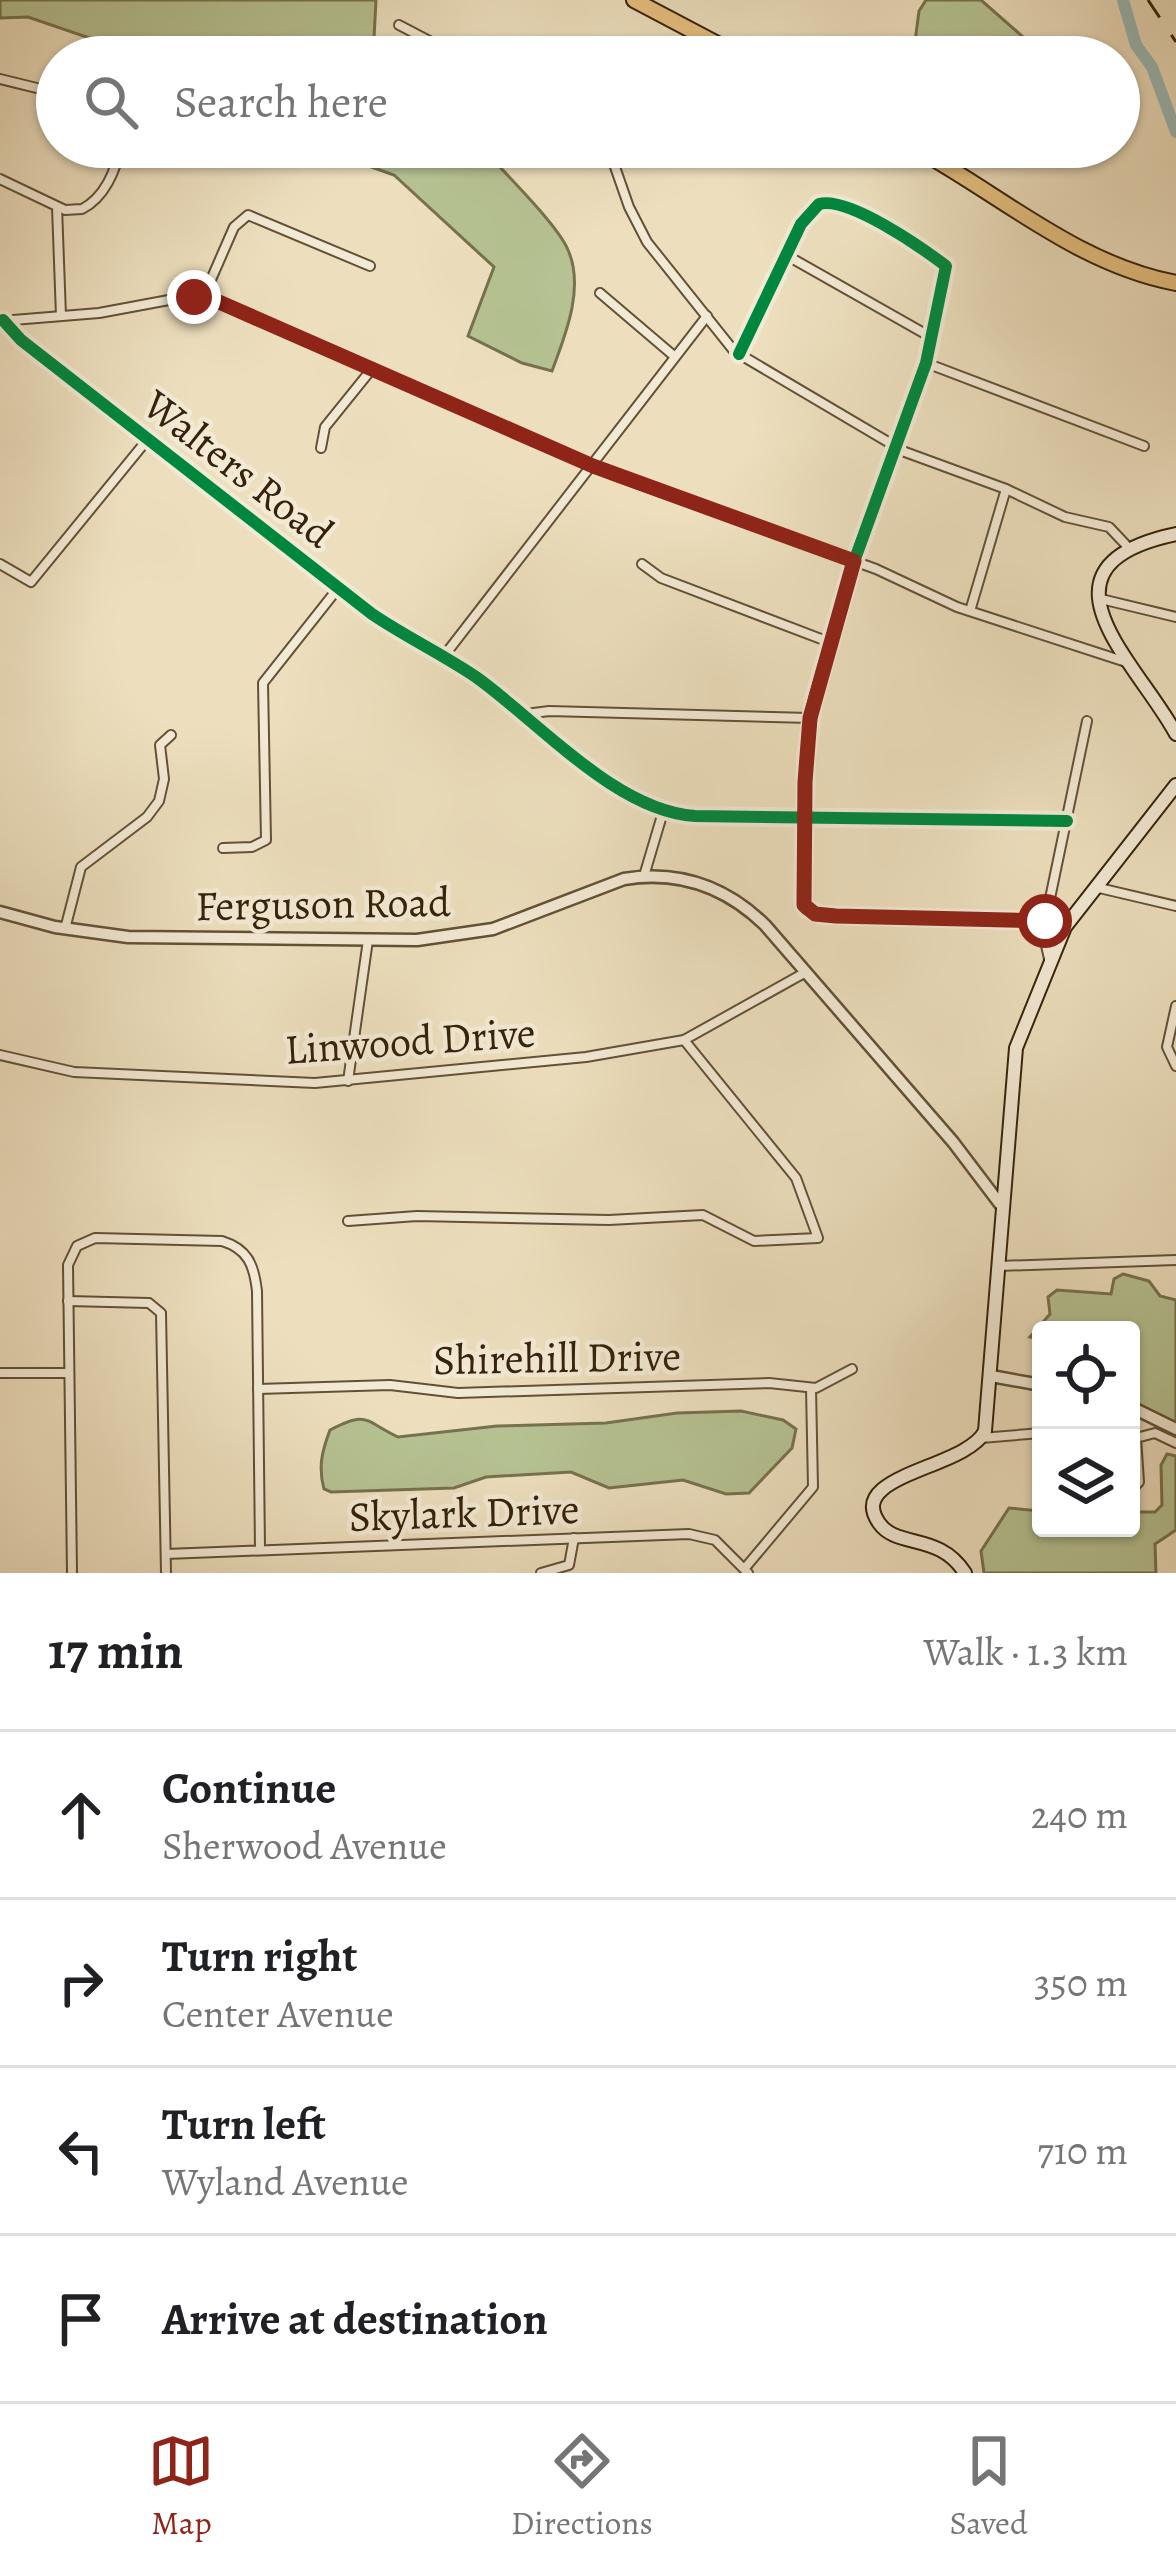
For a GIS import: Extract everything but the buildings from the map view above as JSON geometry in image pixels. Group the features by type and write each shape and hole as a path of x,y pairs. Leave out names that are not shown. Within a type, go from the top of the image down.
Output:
{"main road":[{"path":"634,0 702,36"},
{"path":"947,168 1069,244 1125,270 1176,284"},
{"path":"1176,534 1128,547 1109,568 1100,598 1106,627 1176,734"},
{"path":"964,1573 951,1554 886,1531 875,1516 874,1504 886,1484 956,1456 981,1438 988,1412 1014,1057 1065,926 1176,785"}],"street":[{"path":"399,25 420,36"},
{"path":"0,79 36,88"},
{"path":"0,179 58,207 82,209 94,202 114,168"},
{"path":"615,168 647,242 739,354 893,446 1065,517 1114,530 1128,547"},
{"path":"739,354 810,211 830,201 867,217 946,266 926,362 854,561 810,718 806,909 836,916 1045,921"},
{"path":"58,207 61,316"},
{"path":"203,298 234,227 248,215 370,266"},
{"path":"787,255 929,336"},
{"path":"600,293 674,356"},
{"path":"1,321 203,298 593,466 854,561 970,611 1127,662"},
{"path":"444,656 706,316"},
{"name":"Walters Road","path":"1,321 401,635 444,656 628,794 664,812"},
{"path":"926,362 1144,446"},
{"path":"321,448 325,427 371,370"},
{"path":"0,564 31,582 147,440"},
{"path":"970,611 1006,489"},
{"path":"642,564 661,578 830,642"},
{"path":"224,848 252,847 266,840 263,683 339,587"},
{"path":"1100,598 1176,617"},
{"path":"524,715 810,718"},
{"path":"1049,959 1043,942 1045,921 1087,721"},
{"path":"65,929 81,867 147,818 159,801 164,779 160,746 171,735"},
{"path":"644,876 664,812 1067,821"},
{"name":"Ferguson Road","path":"0,912 65,929 148,938 432,939 493,929 611,883 644,876 690,880 729,896 765,925 965,1156 1000,1204"},
{"path":"1093,887 1176,906"},
{"path":"348,1081 368,940"},
{"name":"Linwood Drive","path":"0,1055 74,1072 348,1081 609,1054 684,1040 806,972"},
{"path":"1176,1006 1167,1047 1176,1066"},
{"path":"348,1221 417,1216 634,1220 703,1215 747,1239 818,1238 796,1178 684,1040"},
{"path":"72,1573 69,1261 85,1240 212,1240 237,1246 249,1258 256,1279 260,1550"},
{"path":"997,1266 1176,1260"},
{"path":"68,1301 145,1303 160,1310 166,1573"},
{"name":"Shirehill Drive","path":"258,1389 390,1385 458,1393 769,1383 811,1388 830,1384 852,1369"},
{"path":"0,1373 69,1373"},
{"path":"991,1376 1032,1383"},
{"path":"747,1570 813,1487 811,1388"},
{"path":"1140,1411 1176,1429"},
{"path":"1140,1437 1155,1433 1176,1443"},
{"path":"981,1438 1032,1434"},
{"name":"Skylark Drive","path":"166,1554 701,1535 719,1543 747,1570"},
{"path":"541,1573 568,1565 574,1538"}],"green space":[{"path":"0,0 376,0 374,36 84,36 28,17 0,18"},
{"path":"926,0 981,0 1022,36 916,36 919,11"},
{"path":"374,168 501,168 553,226 573,265 574,296 552,371 522,363 468,336 494,267 394,175"},
{"path":"1123,1274 1149,1281 1160,1296 1176,1300 1176,1429 1140,1411 1140,1321 1044,1321 1050,1314 1048,1297 1057,1290 1111,1294 1114,1279"},
{"path":"741,1411 783,1420 796,1429 792,1448 749,1493 726,1494 683,1480 609,1488 571,1472 486,1477 454,1488 331,1492 322,1481 330,1430 352,1420 366,1420 398,1437"},
{"path":"1167,1454 1176,1456 1176,1530 1155,1544 1156,1573 984,1573 981,1551 1009,1508 1032,1510 1032,1537 1140,1537 1140,1512 1155,1512 1162,1505 1161,1465"}],"waterway":[{"path":"1123,0 1133,36"},
{"path":"1140,50 1152,67 1176,132"}],"railway":[{"path":"1148,0 1176,42"}],"cycle path":[{"path":"739,354 801,224 819,204 865,215 946,266 926,363 851,570 814,699 806,758 803,901 806,909 822,915 1045,921"},
{"path":"3,320 21,340 372,614 476,677 580,762 636,798 695,816 1067,821"}],"route":[{"path":"194,297 219,302 593,466 854,561 810,718 805,782 806,909 836,916 1045,921"}]}
